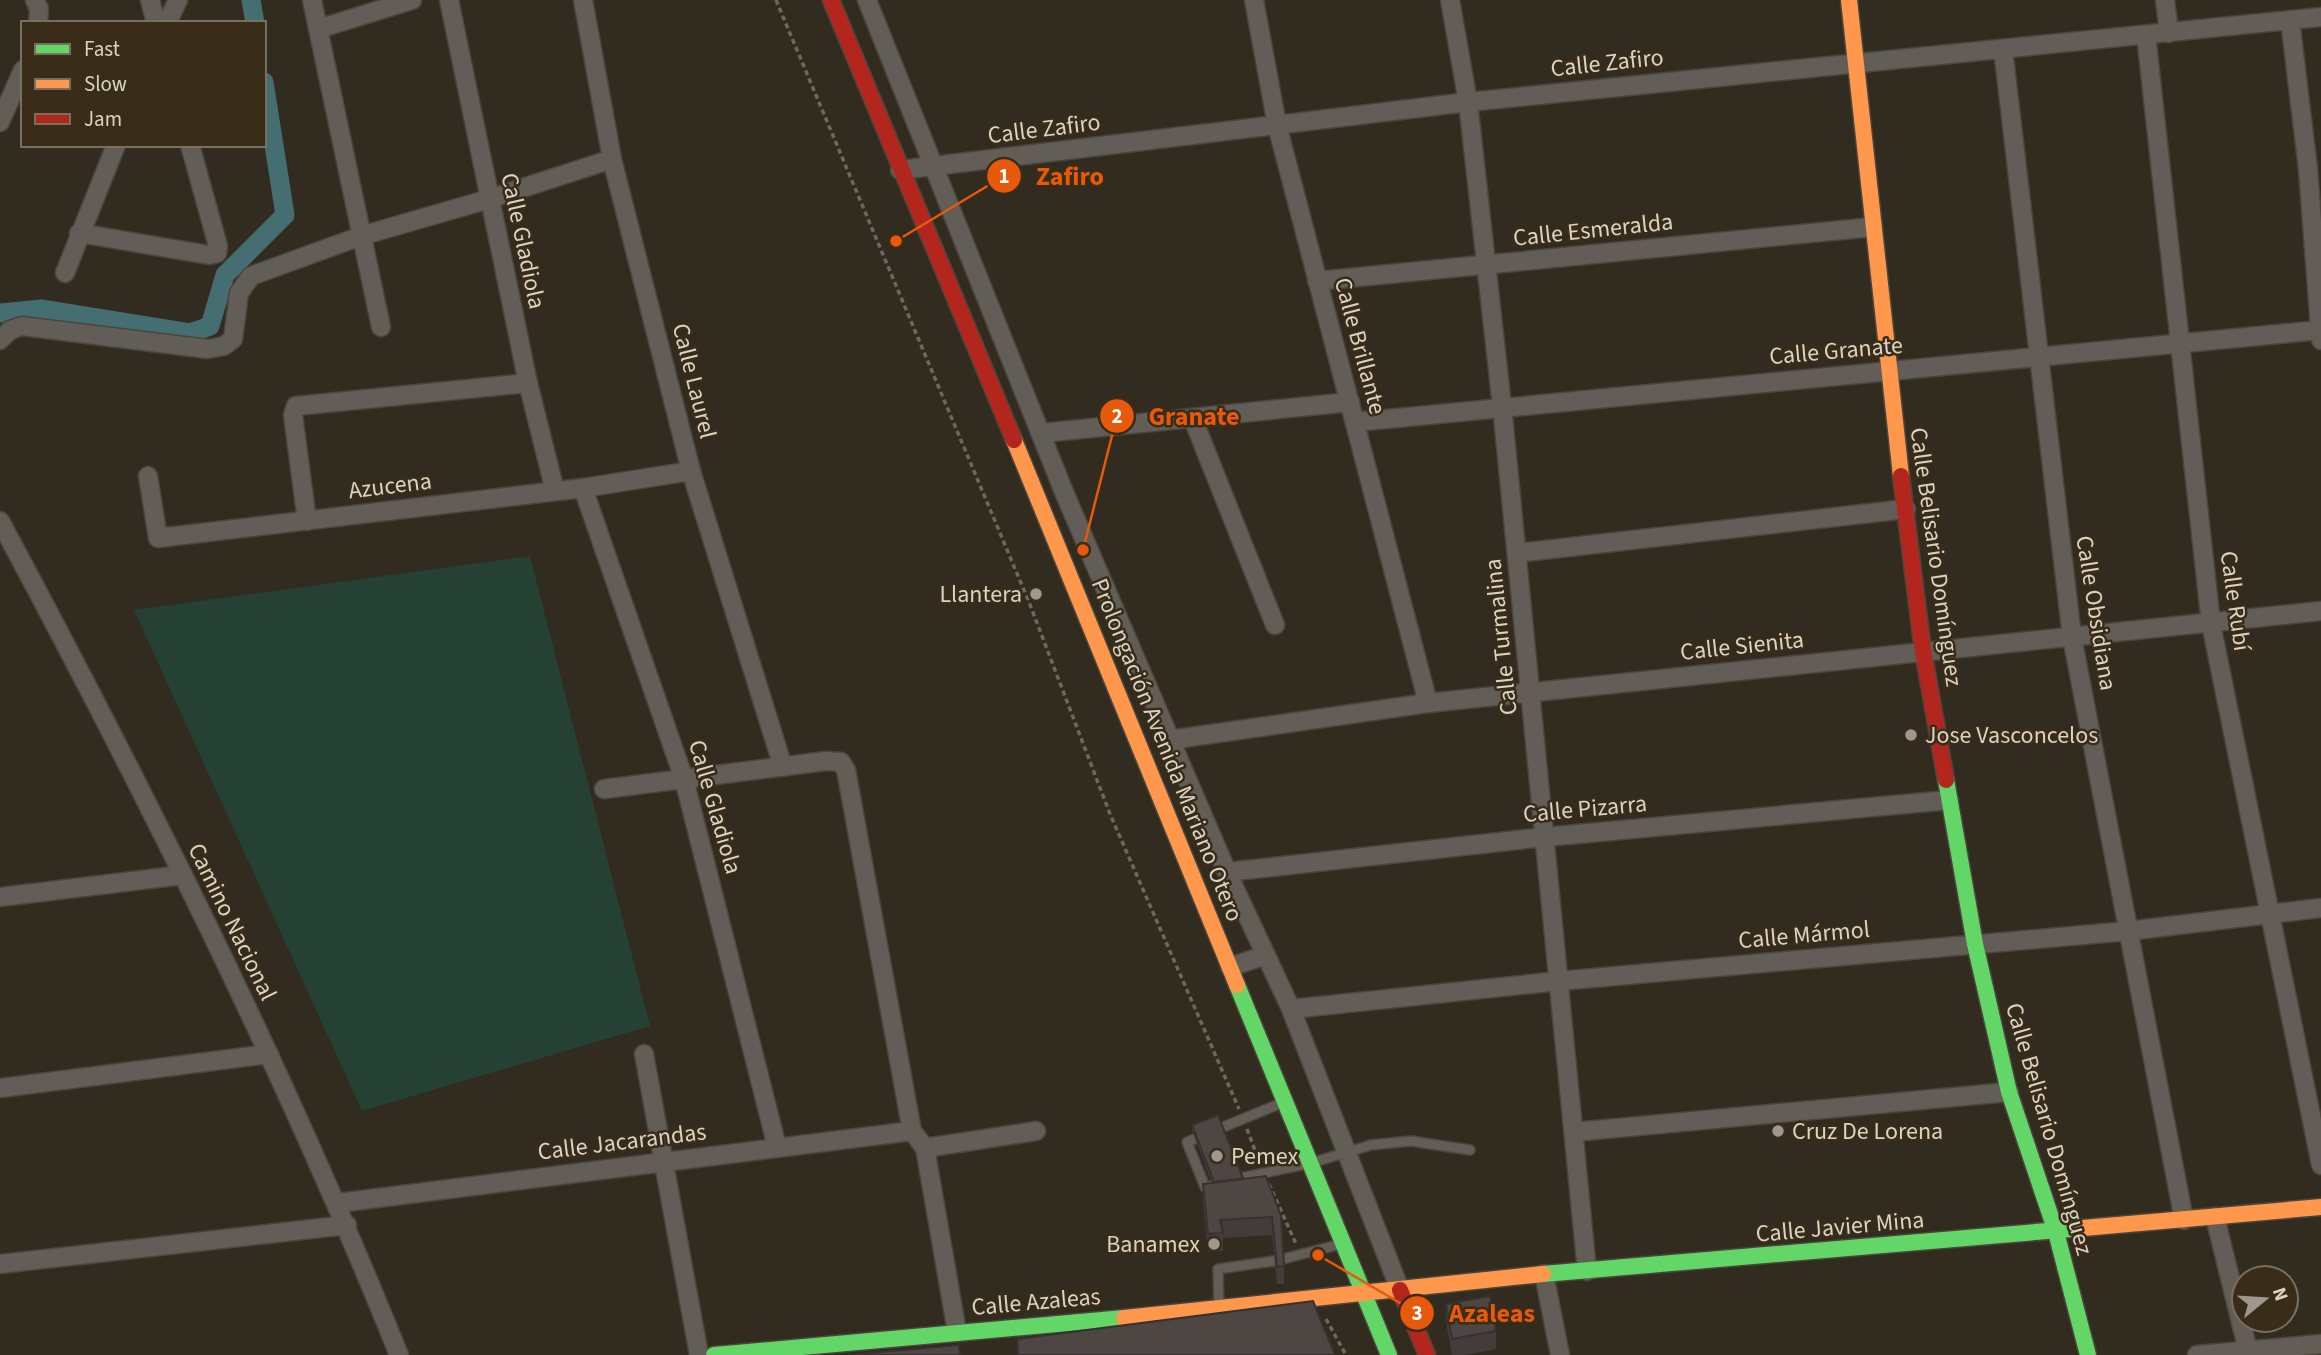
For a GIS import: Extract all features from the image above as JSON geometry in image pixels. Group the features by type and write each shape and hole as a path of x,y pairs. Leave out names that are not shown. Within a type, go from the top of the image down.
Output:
{"street":[{"path":"35,0 39,9 38,21"},
{"path":"150,0 155,21"},
{"path":"168,21 178,0"},
{"path":"312,0 381,327"},
{"path":"318,29 412,0"},
{"name":"Calle Gladiola","path":"449,0 528,383 555,491"},
{"name":"Calle Laurel","path":"583,0 612,159 691,471 783,767"},
{"name":"Prolongación Avenida Mariano Otero","path":"831,0 900,170 961,308 1389,1355"},
{"path":"867,0 979,286 1042,433 1064,492 1169,740 1291,1009 1427,1355"},
{"name":"Calle Brillante","path":"1254,0 1277,125 1428,704"},
{"name":"Calle Turmalina","path":"1450,0 1468,102 1502,406 1587,1271"},
{"name":"Calle Belisario Domínguez","path":"1849,0 1888,370 1923,651 1949,800 1975,944 2009,1092 2056,1232 2088,1355"},
{"path":"2165,0 2169,33"},
{"name":"Calle Zafiro","path":"900,170 1468,102 2146,36 2321,16"},
{"path":"2290,20 2315,168 2321,333"},
{"name":"Calle Rubí","path":"2146,36 2211,624 2321,1166"},
{"name":"Calle Obsidiana","path":"2003,50 2072,637 2184,1220"},
{"path":"0,122 21,75"},
{"path":"866,87 896,76"},
{"path":"65,273 115,147"},
{"path":"79,233 215,254 218,246 191,147"},
{"path":"5,335 22,326 208,349 218,348 229,343 235,334 239,293 251,276 361,236 489,199 612,159"},
{"name":"Calle Esmeralda","path":"1317,281 1873,227"},
{"name":"Calle Granate","path":"1355,422 2037,355 2321,333"},
{"path":"307,522 293,415 296,406 528,383"},
{"path":"1042,433 1350,402"},
{"path":"1193,419 1275,625"},
{"name":"Azucena","path":"148,476 158,538 583,488 691,471"},
{"name":"Calle Gladiola","path":"583,488 684,779 777,1147"},
{"path":"1517,553 1906,509"},
{"name":"Camino Nacional","path":"0,521 183,874 338,1203 399,1355"},
{"name":"Calle Sienita","path":"1169,740 1428,704 2321,611"},
{"path":"604,789 825,761 841,762 849,779 912,1131 925,1148 957,1332"},
{"name":"Calle Pizarra","path":"1227,872 1545,837 1949,800"},
{"path":"0,897 183,874"},
{"name":"Calle Mármol","path":"1291,1009 1559,981 2128,931 2321,908"},
{"path":"1230,967 1266,955"},
{"path":"0,1088 269,1054"},
{"path":"644,1054 699,1355"},
{"path":"1574,1132 2009,1092"},
{"name":"Calle Jacarandas","path":"338,1203 912,1131"},
{"path":"925,1148 1037,1131"},
{"name":"Calle Javier Mina","path":"1363,1294 1544,1274 2321,1208"},
{"path":"2215,1217 2248,1353"},
{"path":"0,1264 347,1226"},
{"path":"1544,1274 1560,1355"},
{"name":"Calle Azaleas","path":"714,1355 1363,1294"},
{"path":"2197,1355 2248,1353 2321,1344"}],"lane":[{"path":"1286,1101 1186,1142 1205,1187 1311,1163 1371,1145 1411,1141 1470,1150"},
{"path":"1219,1308 1218,1269 1302,1256 1343,1243"}],"path":[{"path":"776,0 1029,602 1110,814 1244,1120 1264,1174 1302,1256"},
{"path":"1315,1300 1346,1355"}],"green space":[{"path":"530,556 650,1026 362,1111 134,610"}],"building":[{"name":"Pemex","path":"1218,1115 1243,1178 1214,1182 1192,1125"},
{"path":"1266,1176 1281,1216 1284,1266 1277,1267 1272,1217 1220,1220 1223,1233 1208,1234 1203,1184"},
{"path":"1490,1296 1496,1331 1452,1339 1446,1304"},
{"path":"1313,1301 1335,1355 1018,1355 1017,1339"},
{"path":"959,1345 960,1355 847,1355"}],"waterway":[{"path":"251,0 255,21"},
{"path":"0,313 41,309 190,333 210,326 225,275 285,215 266,95"}],"traffic: fast":[{"path":"1946,780 1975,944 2009,1092 2056,1232 2088,1355"},
{"path":"1237,985 1389,1355"},
{"path":"1543,1274 2083,1228"},
{"path":"714,1355 1124,1318"}],"traffic: slow":[{"path":"1849,0 1901,476"},
{"path":"1014,440 1237,985"},
{"path":"2083,1228 2321,1207"},
{"path":"1124,1318 1543,1274"}],"traffic: jam":[{"path":"831,0 1014,440"},
{"path":"1901,476 1923,651 1946,780"},
{"path":"1400,1290 1427,1355"}],"place":[{"name":"Zafiro","path":"896,241"},
{"name":"Granate","path":"1083,550"},
{"name":"Llantera","path":"1036,594"},
{"name":"Jose Vasconcelos","path":"1911,735"},
{"name":"Cruz De Lorena","path":"1778,1131"},
{"name":"Pemex","path":"1217,1156"},
{"name":"Banamex","path":"1214,1244"},
{"name":"Azaleas","path":"1318,1255"}]}
